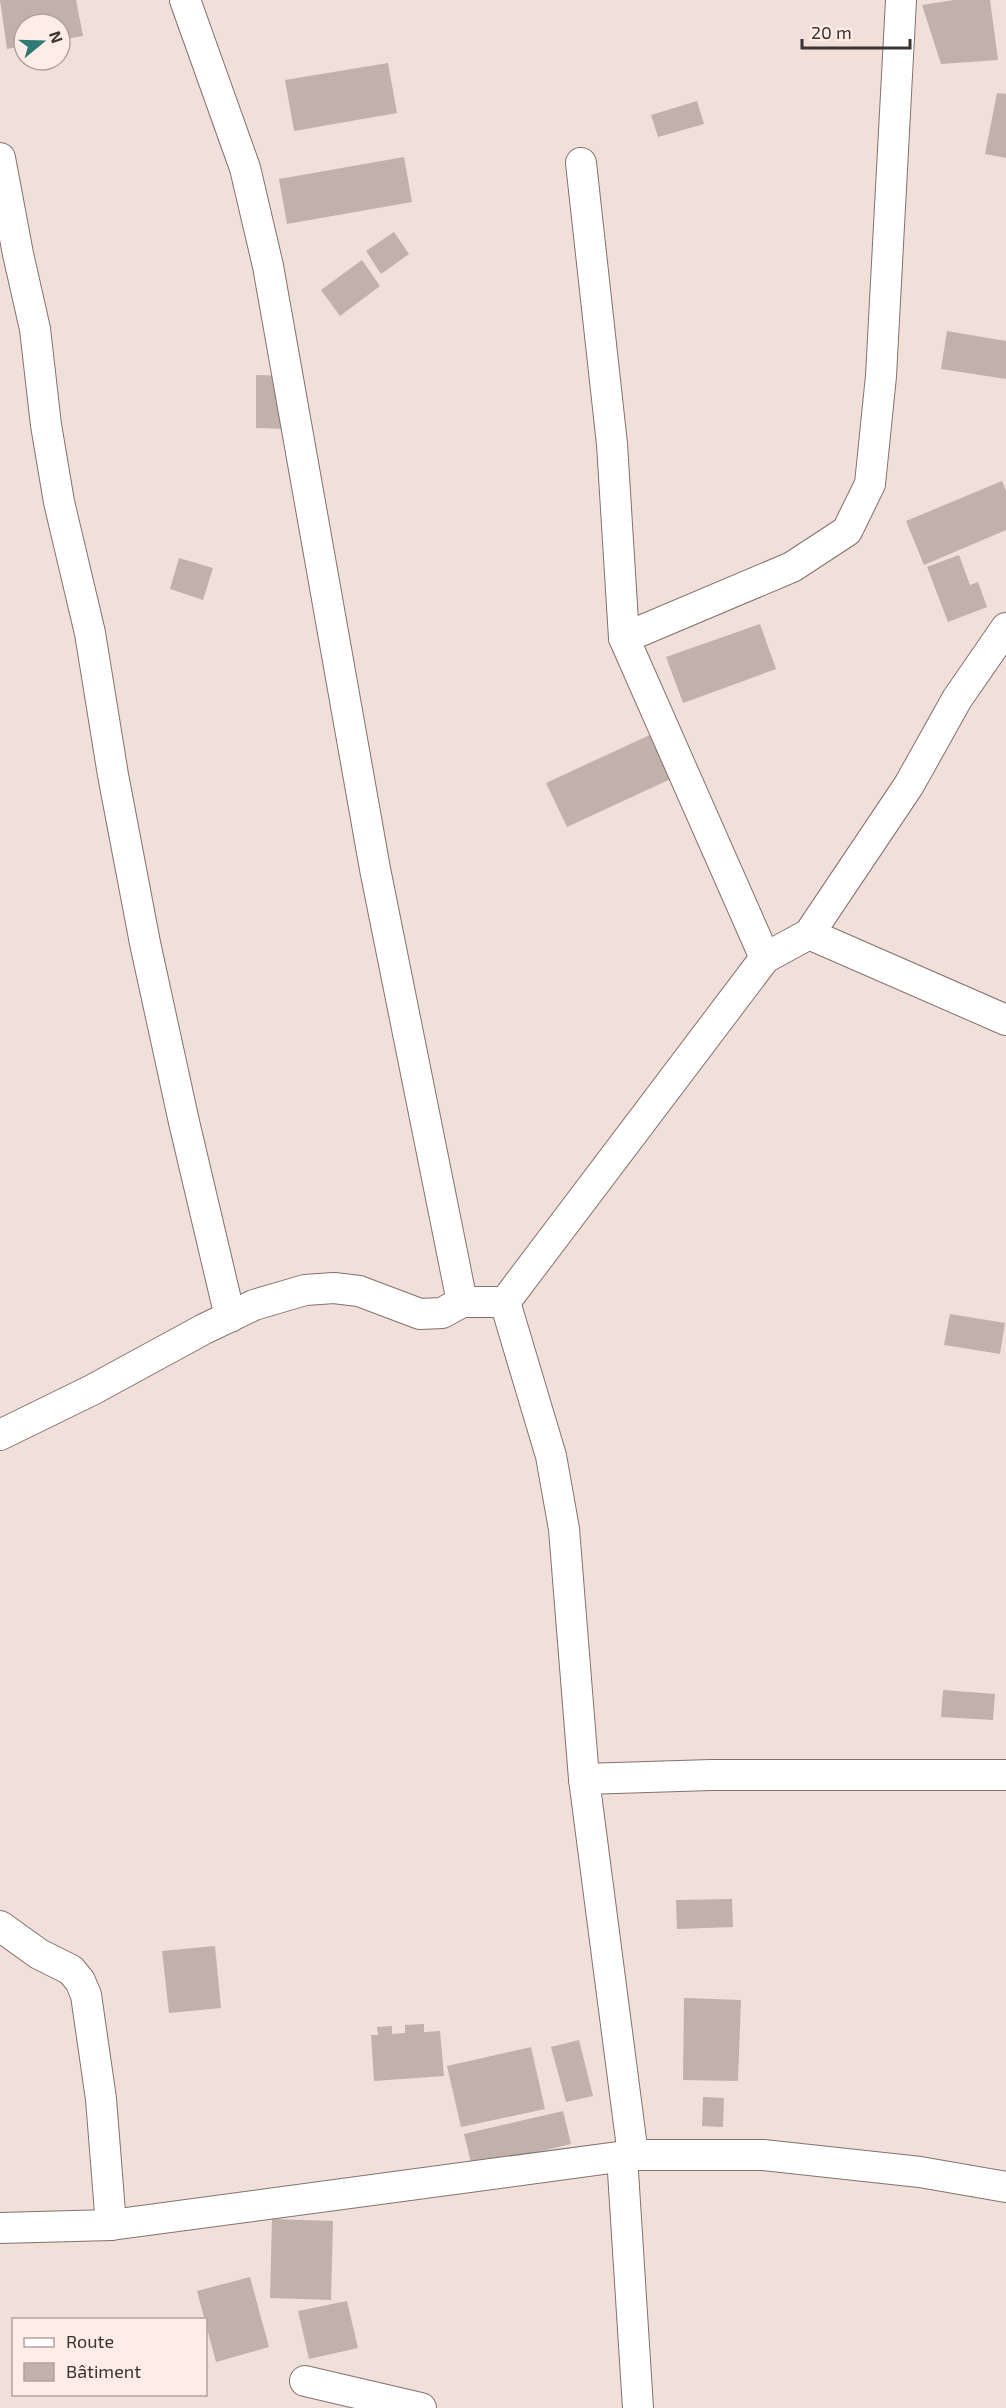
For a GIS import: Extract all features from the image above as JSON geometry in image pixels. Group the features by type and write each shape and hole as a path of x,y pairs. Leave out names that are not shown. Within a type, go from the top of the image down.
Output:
{"street":[{"path":"185,0 245,168 268,266 375,869 462,1302"},
{"path":"624,638 792,567 847,531 870,484 881,376 901,0"},
{"path":"0,158 35,329 46,425 59,502 90,633 113,775 143,932 184,1122 230,1317"},
{"path":"580,163 612,444 624,638 765,958"},
{"path":"505,1302 765,958 809,934 909,785 957,699 1006,628"},
{"path":"809,934 1006,1020"},
{"path":"0,1435 92,1390 254,1305 305,1290 334,1288 359,1291 420,1314 442,1313 462,1302 505,1302"},
{"path":"505,1302 551,1456 564,1529 584,1779 627,2156 638,2408"},
{"path":"584,1779 711,1775 1006,1773"},
{"path":"0,1926 39,1954 71,1970 80,1981 86,1995 101,2098 111,2225"},
{"path":"0,2228 111,2225 627,2156 764,2155 920,2172 1006,2187"},
{"path":"305,2381 422,2408"}],"building":[{"path":"0,0 76,0 83,36 72,38 72,12 12,12 12,48 7,49"},
{"path":"954,0 990,0 998,60 941,64 922,5"},
{"path":"388,63 397,113 294,131 285,80"},
{"path":"997,93 1006,94 1006,158 985,154"},
{"path":"697,101 704,124 658,137 651,115"},
{"path":"404,157 412,202 287,224 279,179"},
{"path":"394,232 409,254 381,274 366,251"},
{"path":"362,260 380,286 340,316 321,290"},
{"path":"947,331 1006,341 1006,379 941,369"},
{"path":"256,375 287,376 285,429 256,428"},
{"path":"1002,481 1006,491 1006,530 924,565 906,521"},
{"path":"959,555 970,585 978,582 987,607 948,622 927,567"},
{"path":"179,558 213,568 203,600 170,589"},
{"path":"760,624 776,669 683,703 666,657"},
{"path":"654,733 675,777 567,827 546,783"},
{"path":"950,1314 1005,1323 1000,1354 944,1345"},
{"path":"943,1690 995,1694 993,1720 941,1717"},
{"path":"732,1899 733,1927 677,1929 676,1900"},
{"path":"215,1946 221,2008 169,2013 162,1951"},
{"path":"684,1998 741,2000 738,2081 683,2080"},
{"path":"424,2024 424,2032 440,2031 444,2076 374,2081 371,2035 378,2035 377,2027 392,2026 392,2034 405,2033 405,2025"},
{"path":"579,2040 593,2096 566,2102 551,2047"},
{"path":"531,2047 545,2109 461,2127 447,2066"},
{"path":"703,2097 724,2098 723,2127 702,2126"},
{"path":"563,2111 571,2144 472,2167 464,2134"},
{"path":"272,2219 333,2221 331,2300 270,2298"},
{"path":"250,2277 269,2347 216,2362 207,2328 207,2318 204,2318 197,2291"},
{"path":"347,2301 358,2348 309,2359 298,2311"}]}
